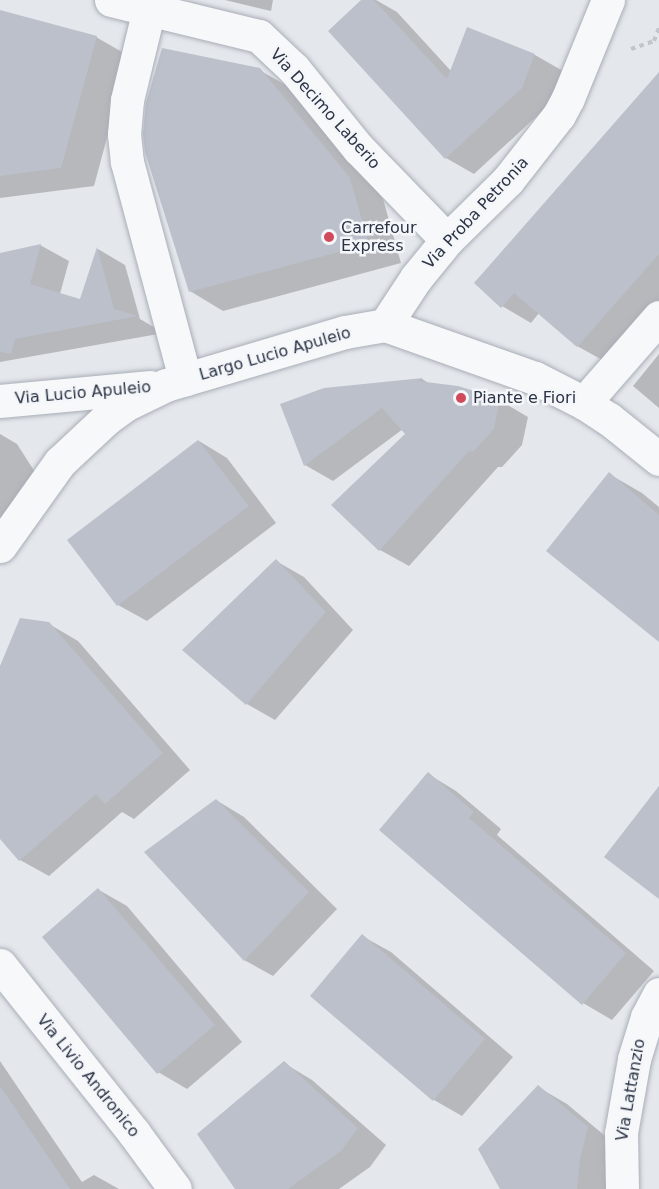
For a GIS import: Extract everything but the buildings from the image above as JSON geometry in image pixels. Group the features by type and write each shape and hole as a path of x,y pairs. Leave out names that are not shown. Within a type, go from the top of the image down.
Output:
{"street":[{"name":"Via Decimo Laberio","path":"111,0 259,36 294,69 358,148 447,240"},
{"name":"Via Proba Petronia","path":"385,325 416,278 447,240 508,180 559,115 608,0"},
{"path":"0,546 41,486 84,438 127,404 176,382 135,198 124,134 127,100 149,9"},
{"path":"584,403 659,317"},
{"path":"385,325 535,378 584,403 626,431 659,459"},
{"name":"Largo Lucio Apuleio","path":"176,382 345,332 385,325"},
{"name":"Via Lucio Apuleio","path":"0,401 176,382"},
{"name":"Via Livio Andronico","path":"0,965 134,1132 175,1189"},
{"name":"Via Lattanzio","path":"622,1189 621,1133 629,1082 638,1044 659,994"}],"path":[{"path":"621,52 654,41 659,28"}],"place":[{"name":"Carrefour Express","path":"329,237"},
{"name":"Piante e Fiori","path":"461,398"}]}
